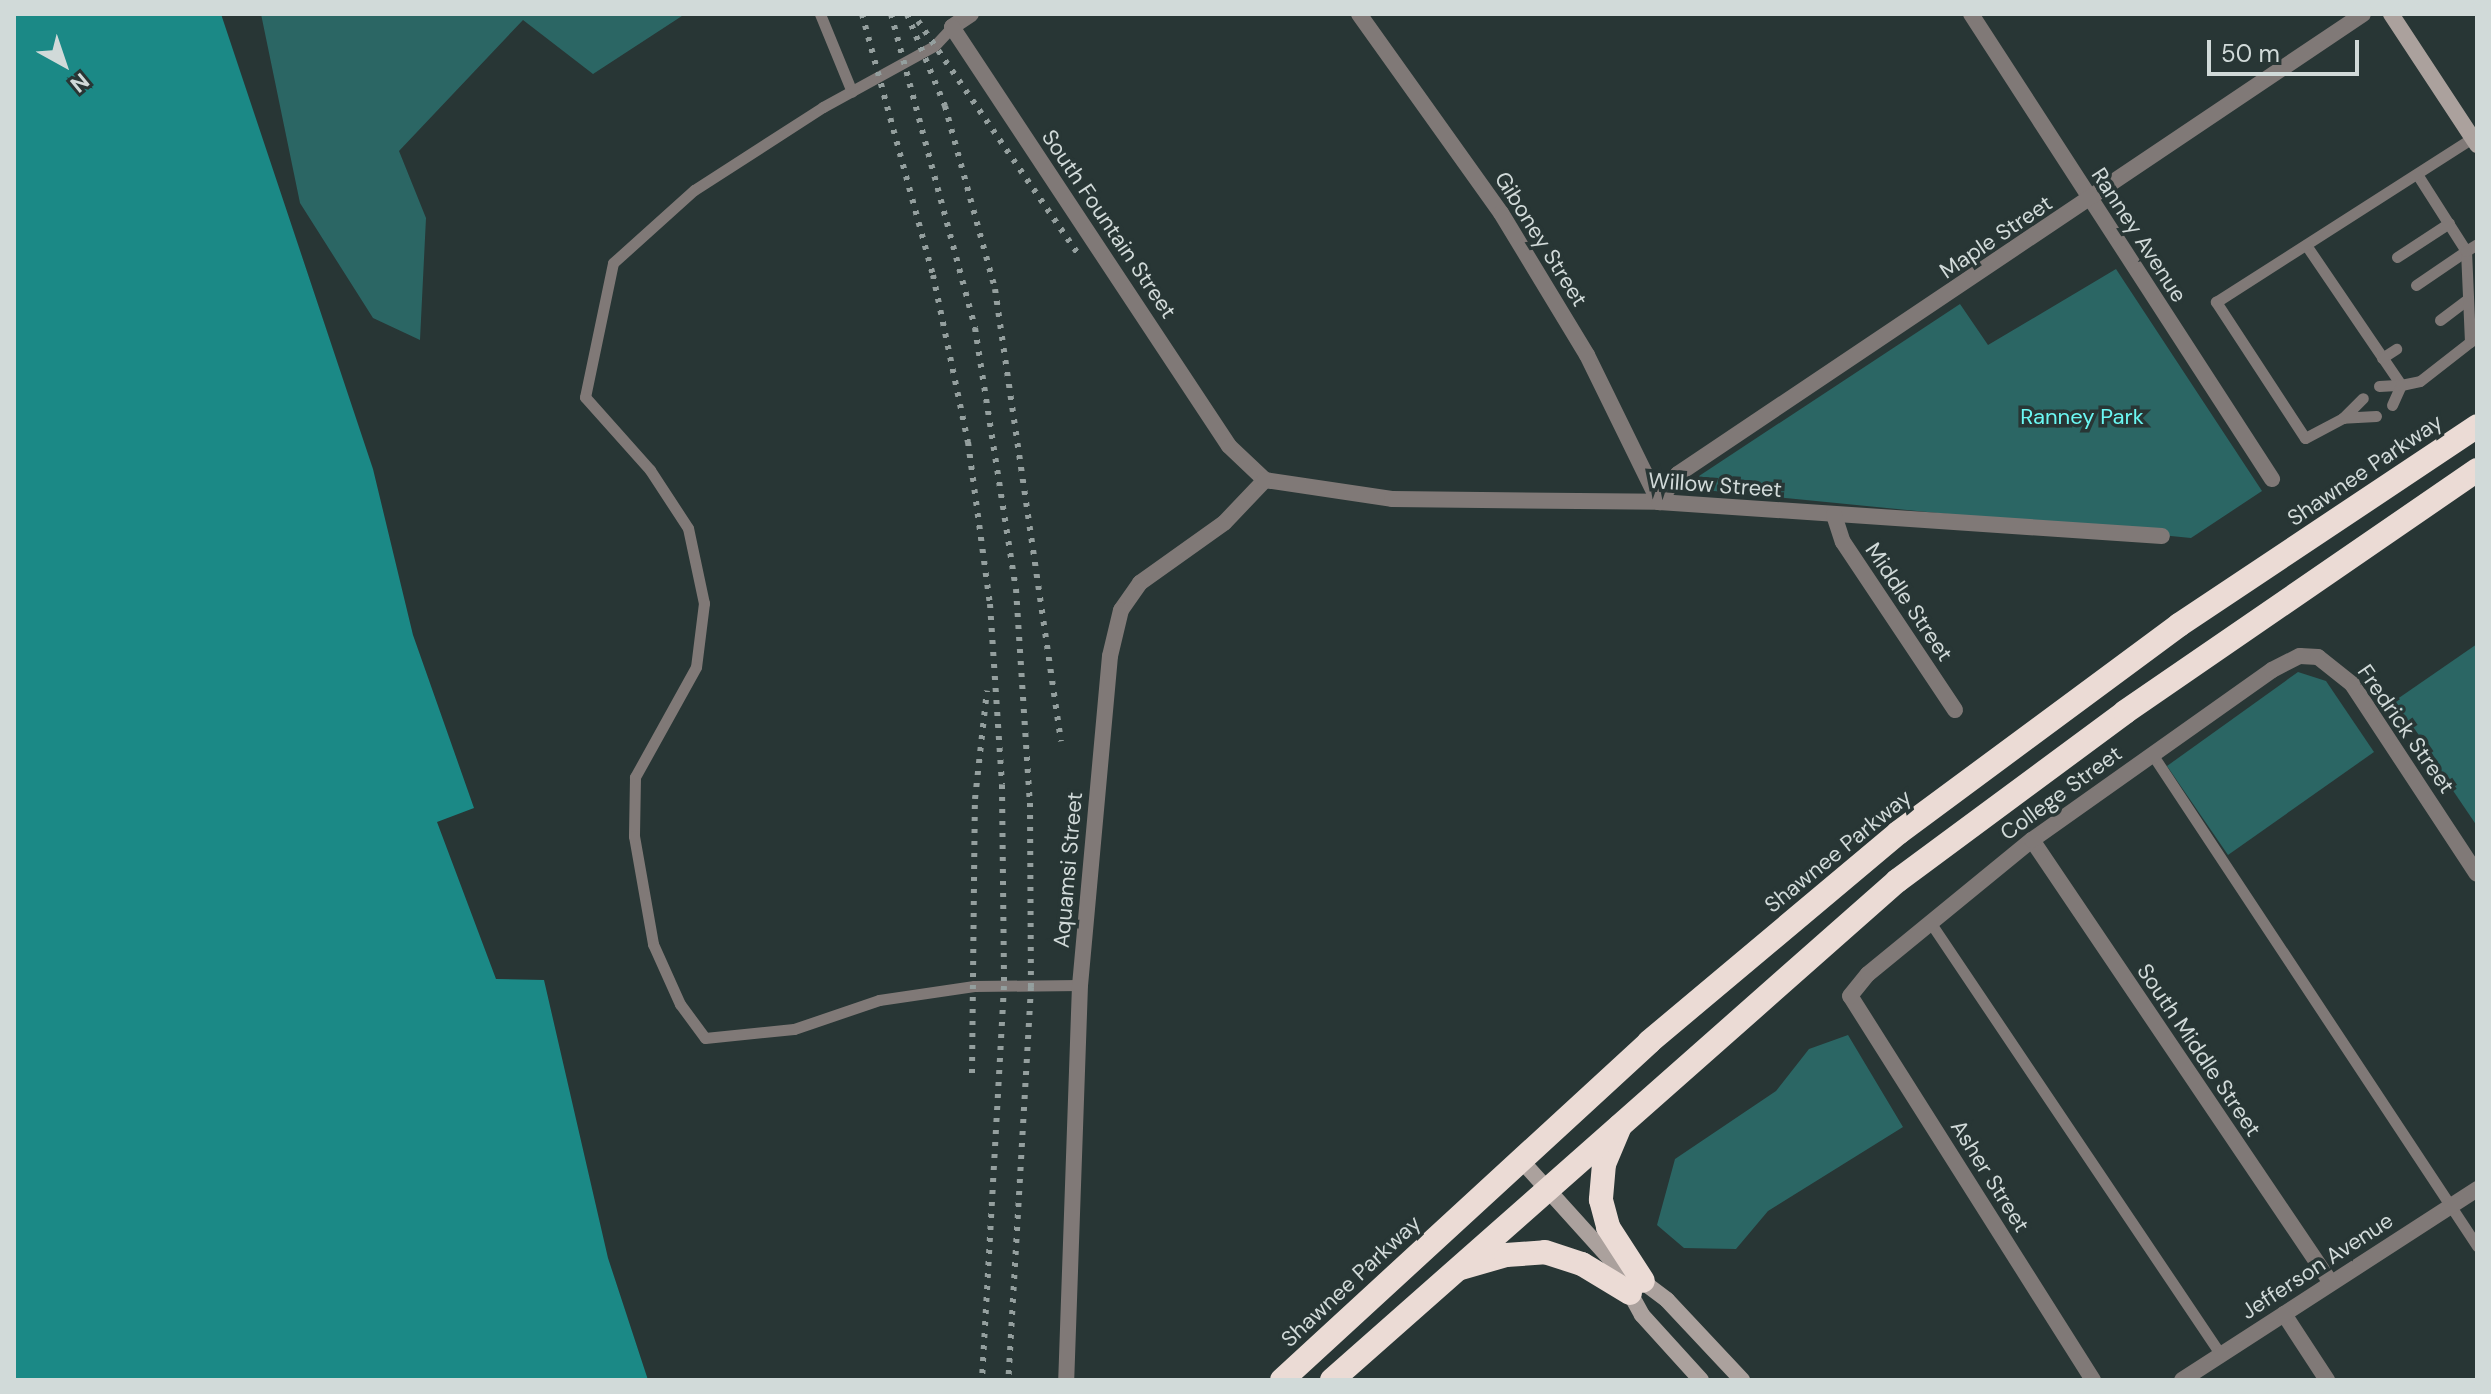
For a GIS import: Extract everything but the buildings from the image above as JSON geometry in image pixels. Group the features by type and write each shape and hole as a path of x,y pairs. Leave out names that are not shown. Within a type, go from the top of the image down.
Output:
{"highway":[{"name":"Shawnee Parkway","path":"1282,1380 1649,1042 1898,833 2179,625 2477,426"},
{"path":"1332,1380 1545,1187 1897,881 2187,668 2477,470"},
{"path":"1622,1120 1604,1164 1601,1200 1608,1227 1637,1287"},
{"path":"1454,1270 1506,1255 1545,1252 1637,1287"}],"street":[{"path":"952,27 971,14"},
{"name":"Giboney Street","path":"1359,14 1501,213 1587,355 1659,502"},
{"name":"Ranney Avenue","path":"1971,14 2272,479"},
{"name":"Maple Street","path":"1659,502 1678,474 2090,201 2363,14"},
{"path":"2391,14 2475,142"},
{"name":"South Fountain Street","path":"952,27 1229,446 1265,480"},
{"name":"Willow Street","path":"1265,480 1392,499 1659,502 2162,536"},
{"name":"Aquamsi Street","path":"1066,1380 1080,985 1110,656 1121,610 1140,583 1224,523 1265,480"},
{"name":"Middle Street","path":"1834,515 1843,542 1955,710"},
{"name":"College Street","path":"1850,996 1930,922 2032,840 2272,670 2300,656 2318,657"},
{"name":"Fredrick Street","path":"2318,657 2352,684 2477,874"},
{"name":"South Middle Street","path":"2032,840 2331,1283"},
{"name":"Asher Street","path":"1850,996 2093,1380"},
{"path":"1520,1159 1637,1287 1742,1380"},
{"name":"Jefferson Avenue","path":"2182,1380 2477,1189"},
{"path":"1637,1287 1642,1315 1701,1380"},
{"path":"2284,1314 2327,1380"}],"lane":[{"path":"820,14 852,92"},
{"path":"952,27 934,46 852,92 694,190 613,263 585,397 650,470 688,528 704,603 696,667 635,777 634,836 653,944 680,1004 705,1038 794,1029 879,1000 946,989 1080,985"},
{"path":"2363,398 2343,418 2305,438 2216,302 2417,174 2475,142"},
{"path":"2379,386 2420,381 2470,342 2468,299 2472,247 2449,223 2417,174"},
{"path":"2397,257 2449,223"},
{"path":"2306,245 2401,385"},
{"path":"2416,285 2472,247"},
{"path":"2340,295 2352,287"},
{"path":"2440,320 2468,299"},
{"path":"2360,325 2372,316"},
{"path":"2382,358 2396,349"},
{"path":"2392,405 2401,385"},
{"path":"2343,418 2376,416"},
{"path":"2152,754 2477,1246"},
{"path":"1930,922 2221,1355"}],"green space":[{"path":"261,14 685,14 593,74 523,20 399,151 426,218 420,340 373,318 300,203"},
{"name":"Ranney Park","path":"2116,269 2262,491 2191,538 1704,490 1699,476 1960,304 1988,345"},
{"path":"2477,644 2477,826 2393,702"},
{"path":"2298,672 2326,681 2374,752 2228,855 2167,766"},
{"path":"1848,1035 1903,1127 1768,1211 1736,1249 1684,1248 1657,1225 1675,1159 1776,1091 1809,1049"}],"shaded area":[{"path":"14,14 221,14 373,469 413,635 474,808 437,822 496,979 544,980 608,1258 648,1380 14,1380"}],"railway":[{"path":"862,14 933,275 968,442 990,604 1002,785 1004,986 982,1380"},
{"path":"891,14 975,328 1016,589 1030,803 1031,987 1008,1380"},
{"path":"907,14 945,106 995,289 1061,741"},
{"path":"918,21 1078,254"},
{"path":"972,1073 975,799 987,691"}]}
